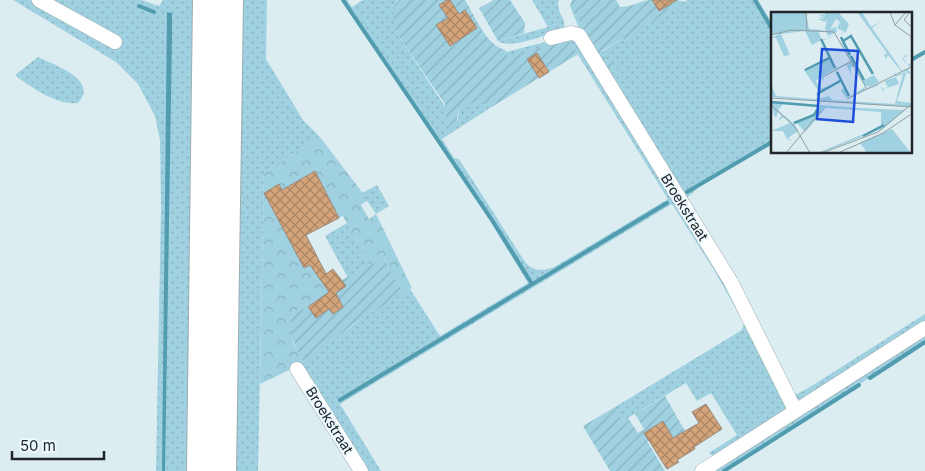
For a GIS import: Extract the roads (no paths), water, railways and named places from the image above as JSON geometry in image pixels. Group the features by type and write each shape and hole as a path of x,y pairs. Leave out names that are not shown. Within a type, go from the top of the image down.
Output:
{"highway":[{"path":"200,471 206,0"},
{"path":"223,471 230,0"}],"street":[{"path":"39,0 115,42"},
{"name":"Broekstraat","path":"551,38 571,32 579,35 731,282 795,410"},
{"path":"702,471 925,328"},
{"name":"Broekstraat","path":"297,369 361,471"}],"waterway":[{"path":"343,0 492,220 532,284"},
{"path":"755,0 771,27"},
{"path":"139,6 154,12"},
{"path":"912,59 925,52"},
{"path":"687,192 771,143"},
{"path":"340,400 667,203"},
{"path":"870,378 925,342"},
{"path":"724,471 859,385"}]}
